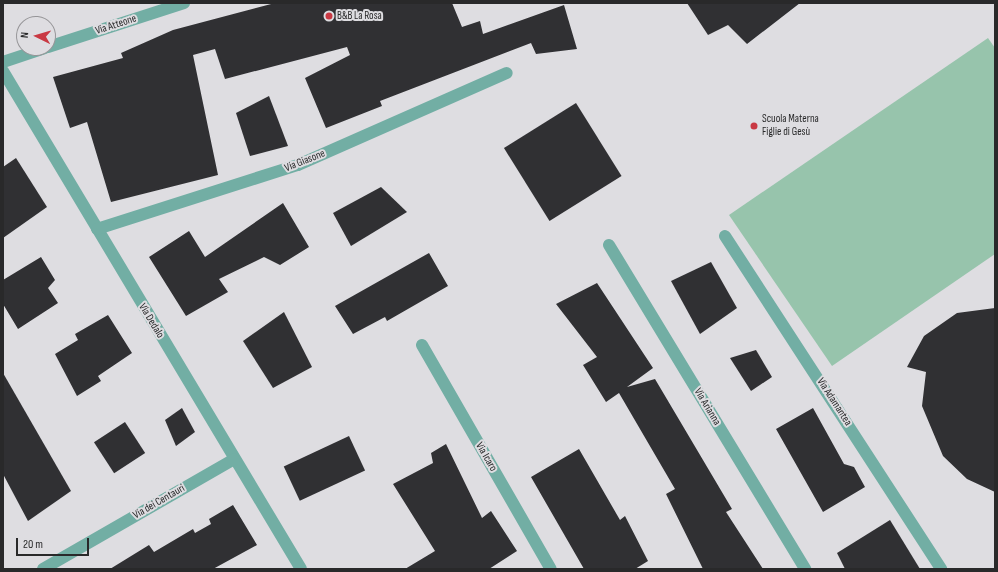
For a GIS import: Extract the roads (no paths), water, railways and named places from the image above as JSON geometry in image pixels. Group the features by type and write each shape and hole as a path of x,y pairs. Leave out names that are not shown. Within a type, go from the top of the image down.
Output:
{"street":[{"name":"Via Atteone","path":"56,45 184,3"},
{"name":"Via Atteone","path":"3,62 22,56"},
{"name":"Via Dedalo","path":"3,71 301,569"},
{"name":"Via Giasone","path":"97,229 298,165 507,74"},
{"name":"Via Adamantea","path":"725,236 941,569"},
{"name":"Via Arianna","path":"610,245 805,569"},
{"name":"Via Icaro","path":"422,345 551,569"},
{"name":"Via dei Centauri","path":"43,569 234,459"}],"place":[{"name":"B&B La Rosa","path":"329,16"},
{"name":"Scuola Materna Figlie di Gesù","path":"754,126"}]}
